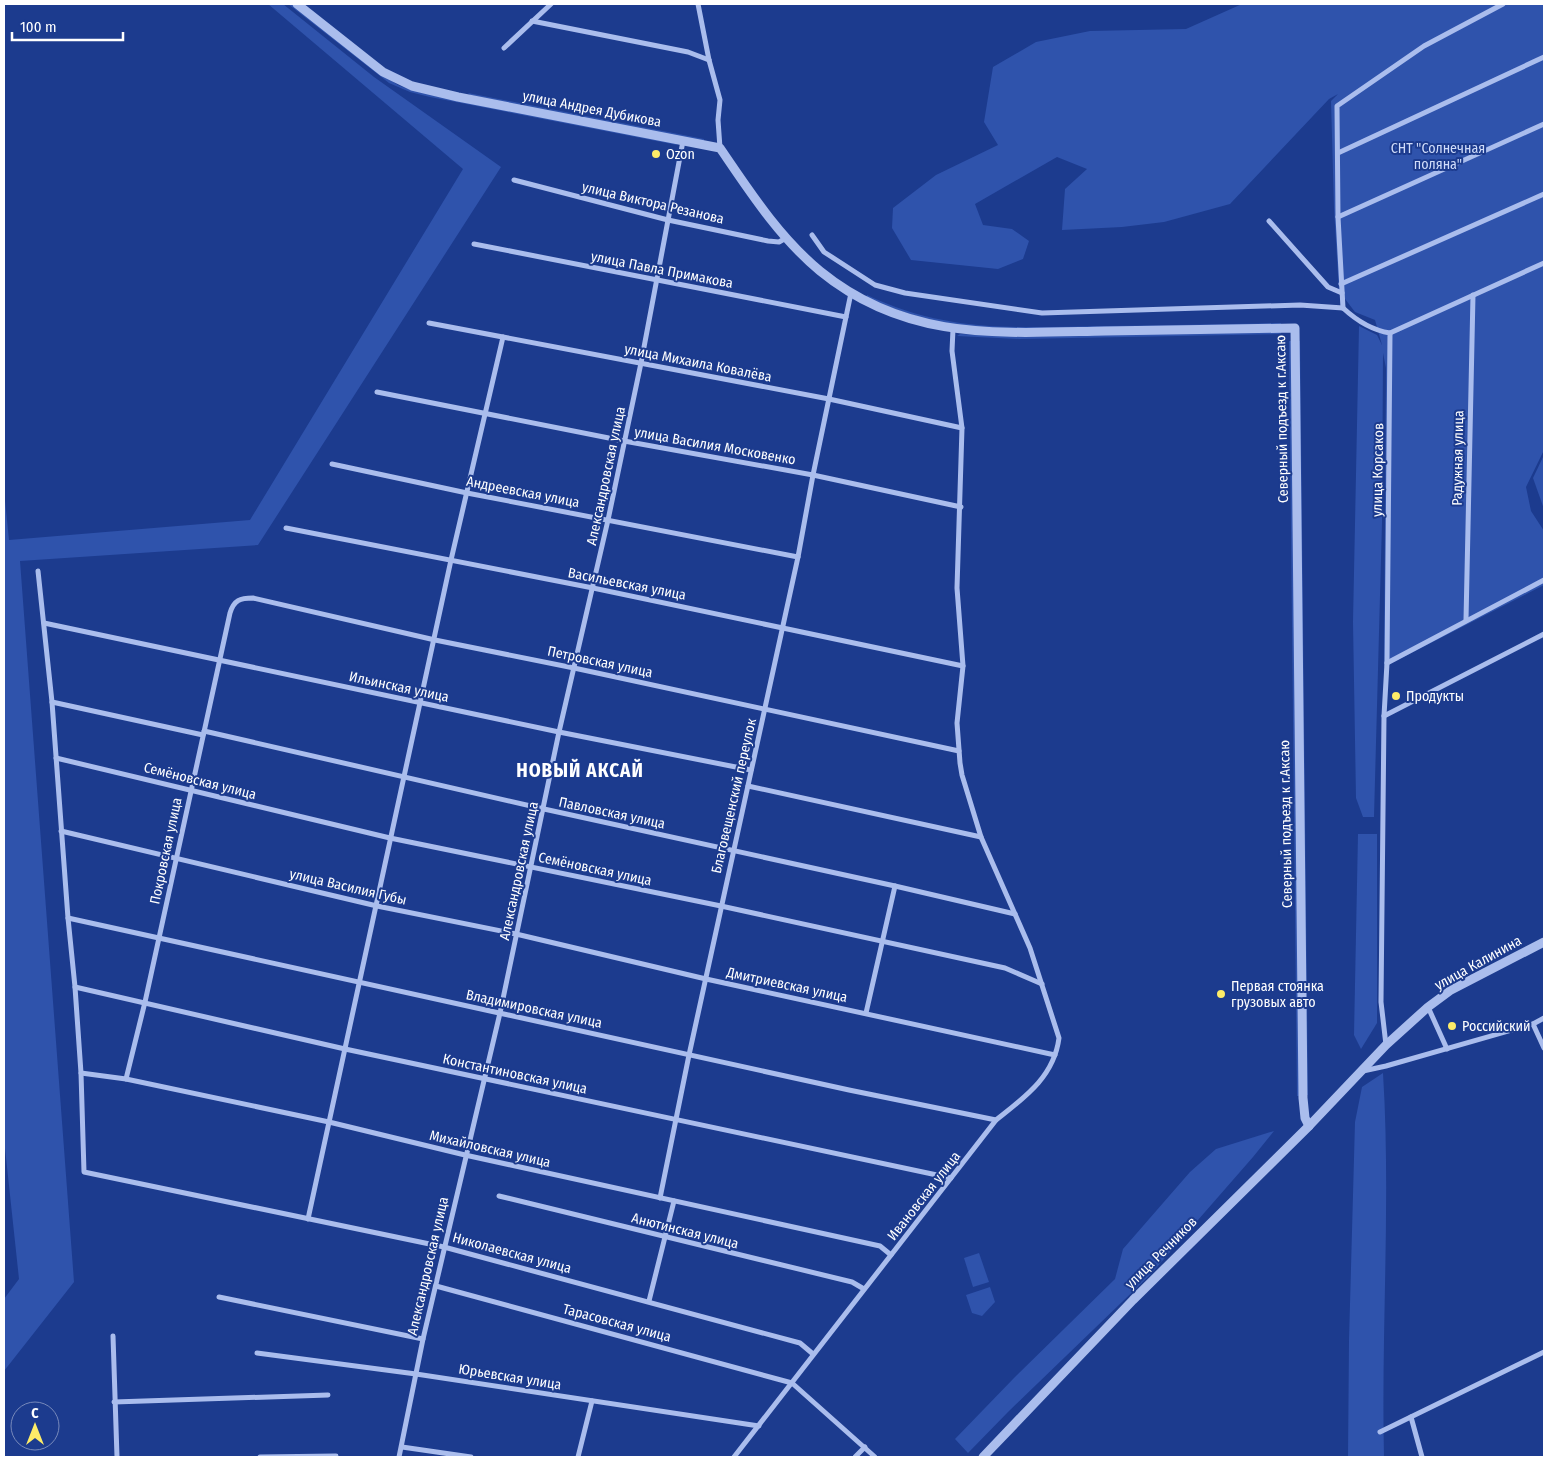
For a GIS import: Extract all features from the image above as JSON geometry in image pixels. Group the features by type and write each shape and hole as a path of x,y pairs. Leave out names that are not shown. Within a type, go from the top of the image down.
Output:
{"street":[{"name":"улица Андрея Дубикова","path":"297,4 392,77 412,86 458,97 720,148"},
{"path":"504,48 550,4"},
{"path":"698,4 709,60 720,100 718,140 720,148"},
{"path":"1343,308 1338,218 1337,106 1424,46 1503,4"},
{"path":"532,21 688,52 709,60"},
{"path":"1338,153 1544,57"},
{"path":"1338,218 1544,124"},
{"name":"Александровская улица","path":"399,1457 423,1339 500,1013 642,363 683,141"},
{"name":"Северный подъезд к г.Аксаю","path":"720,148 762,208 786,238 822,272 851,292 902,316 953,329 1009,333 1295,328 1303,1098 1305,1118 1309,1126"},
{"name":"улица Виктора Резанова","path":"514,180 668,220 768,241 779,242 786,238"},
{"path":"1341,284 1544,194"},
{"path":"1269,221 1328,287 1342,293"},
{"path":"812,235 824,252 875,285 905,292 1042,313 1300,305 1343,308 1370,328 1390,333 1544,263"},
{"name":"улица Павла Примакова","path":"474,244 846,317"},
{"name":"Благовещенский переулок","path":"660,1198 675,1119 798,557 851,292"},
{"name":"Радужная улица","path":"1466,620 1472,295"},
{"name":"улица Михаила Ковалёва","path":"429,323 829,399 962,428"},
{"path":"953,329 952,351 962,428 958,588 962,666 957,722 958,751 962,775 980,837 1030,948 1042,984 1059,1038 1055,1055"},
{"name":"улица Корсаков","path":"1386,1046 1381,1002 1390,333"},
{"path":"308,1219 451,560 503,337"},
{"name":"улица Василия Московенко","path":"377,392 624,441 813,475 961,507"},
{"name":"Андреевская улица","path":"332,464 468,493 798,557"},
{"name":"Васильевская улица","path":"286,528 593,588 962,666"},
{"path":"38,571 52,702 81,1073"},
{"path":"1387,663 1544,580"},
{"name":"Петровская улица","path":"236,600 253,598 435,640 958,751"},
{"name":"Покровская улица","path":"126,1079 145,1002 230,613 236,600"},
{"name":"Ильинская улица","path":"44,623 560,732 751,770"},
{"path":"1384,716 1544,634"},
{"name":"Павловская улица","path":"52,702 404,776 1015,914"},
{"name":"Семёновская улица","path":"56,758 390,838 721,906 1005,968 1042,984"},
{"path":"748,786 980,837"},
{"path":"61,831 176,857"},
{"name":"улица Василия Губы","path":"176,857 377,906 516,934"},
{"path":"866,1013 895,886"},
{"name":"Владимировская улица","path":"68,918 689,1055 996,1120"},
{"name":"Дмитриевская улица","path":"516,934 706,979 1055,1055"},
{"name":"улица Калинина","path":"1360,1072 1428,1007 1451,990 1544,942"},
{"name":"Константиновская улица","path":"75,987 344,1049 951,1178"},
{"path":"1428,1007 1447,1049"},
{"path":"1360,1072 1533,1024 1544,1018"},
{"path":"1533,1024 1544,1048"},
{"name":"Ивановская улица","path":"734,1457 996,1120 1030,1093 1046,1073 1055,1055"},
{"name":"улица Речников","path":"983,1457 1133,1300 1309,1126 1360,1072"},
{"name":"Михайловская улица","path":"81,1073 126,1079 329,1122 465,1155 880,1246 891,1256"},
{"name":"Николаевская улица","path":"81,1073 84,1172 444,1247 800,1343 813,1354"},
{"name":"Анютинская улица","path":"500,1196 665,1238 852,1282 864,1290"},
{"path":"649,1301 674,1201"},
{"name":"Тарасовская улица","path":"436,1286 792,1383"},
{"path":"219,1297 423,1339"},
{"path":"113,1336 117,1457"},
{"path":"1380,1432 1544,1352"},
{"name":"Юрьевская улица","path":"257,1353 416,1374 759,1426"},
{"path":"792,1383 875,1457"},
{"path":"114,1402 328,1395"},
{"path":"578,1457 592,1401"},
{"path":"1411,1416 1422,1457"},
{"path":"402,1447 471,1457"},
{"path":"855,1457 865,1447"},
{"path":"260,1457 336,1456"}],"green space":[{"path":"268,4 283,4 374,77 501,167 258,545 20,561 74,1282 4,1371 4,1299 19,1279 4,1139 4,491 9,540 250,520 463,169"},
{"path":"288,4 292,4 374,69 398,85 411,90 674,142 677,145 410,92 389,83"},
{"name":"СНТ \"Солнечная поляна\"","path":"1242,4 1544,4 1544,450 1526,487 1531,511 1544,531 1544,585 1384,667 1386,368 1383,353 1382,522 1374,817 1363,817 1356,798 1353,622 1359,326 1377,335 1382,345 1375,320 1355,312 1339,291 1334,208 1331,101 1338,94 1329,99 1230,204 1164,222 1122,227 1062,230 1065,189 1087,169 1057,157 975,204 983,225 1012,229 1029,241 1023,259 998,269 911,260 892,228 893,208 936,175 998,145 984,122 993,67 1036,42 1090,31 1186,29"},
{"path":"468,93 704,139 704,142 470,95"},
{"path":"867,295 897,308 927,316 984,326 1043,327 1281,323 1281,325 1002,329 937,323 886,306 866,297"},
{"path":"1281,332 1281,334 1019,339 957,336 960,334 1019,336"},
{"path":"1289,341 1291,341 1300,1096 1297,1096"},
{"path":"1298,341 1300,341 1308,1095 1306,1095"},
{"path":"1544,455 1544,509 1533,478"},
{"path":"1358,834 1377,834 1377,1023 1361,1049 1354,1035"},
{"path":"1383,1073 1386,1169 1384,1457 1348,1457 1355,1122 1362,1087"},
{"path":"1274,1131 1150,1275 968,1453 955,1439 1115,1279 1123,1249 1190,1172 1216,1149"},
{"path":"979,1253 989,1282 973,1287 964,1258"},
{"path":"990,1287 995,1302 982,1316 972,1313 966,1295"}],"place":[{"name":"Ozon","path":"656,154"},
{"name":"Продукты","path":"1396,696"},
{"name":"Первая стоянка грузовых авто","path":"1221,994"},
{"name":"Российский","path":"1452,1026"}],"district":[{"name":"НОВЫЙ АКСАЙ","path":"580,770"}]}
